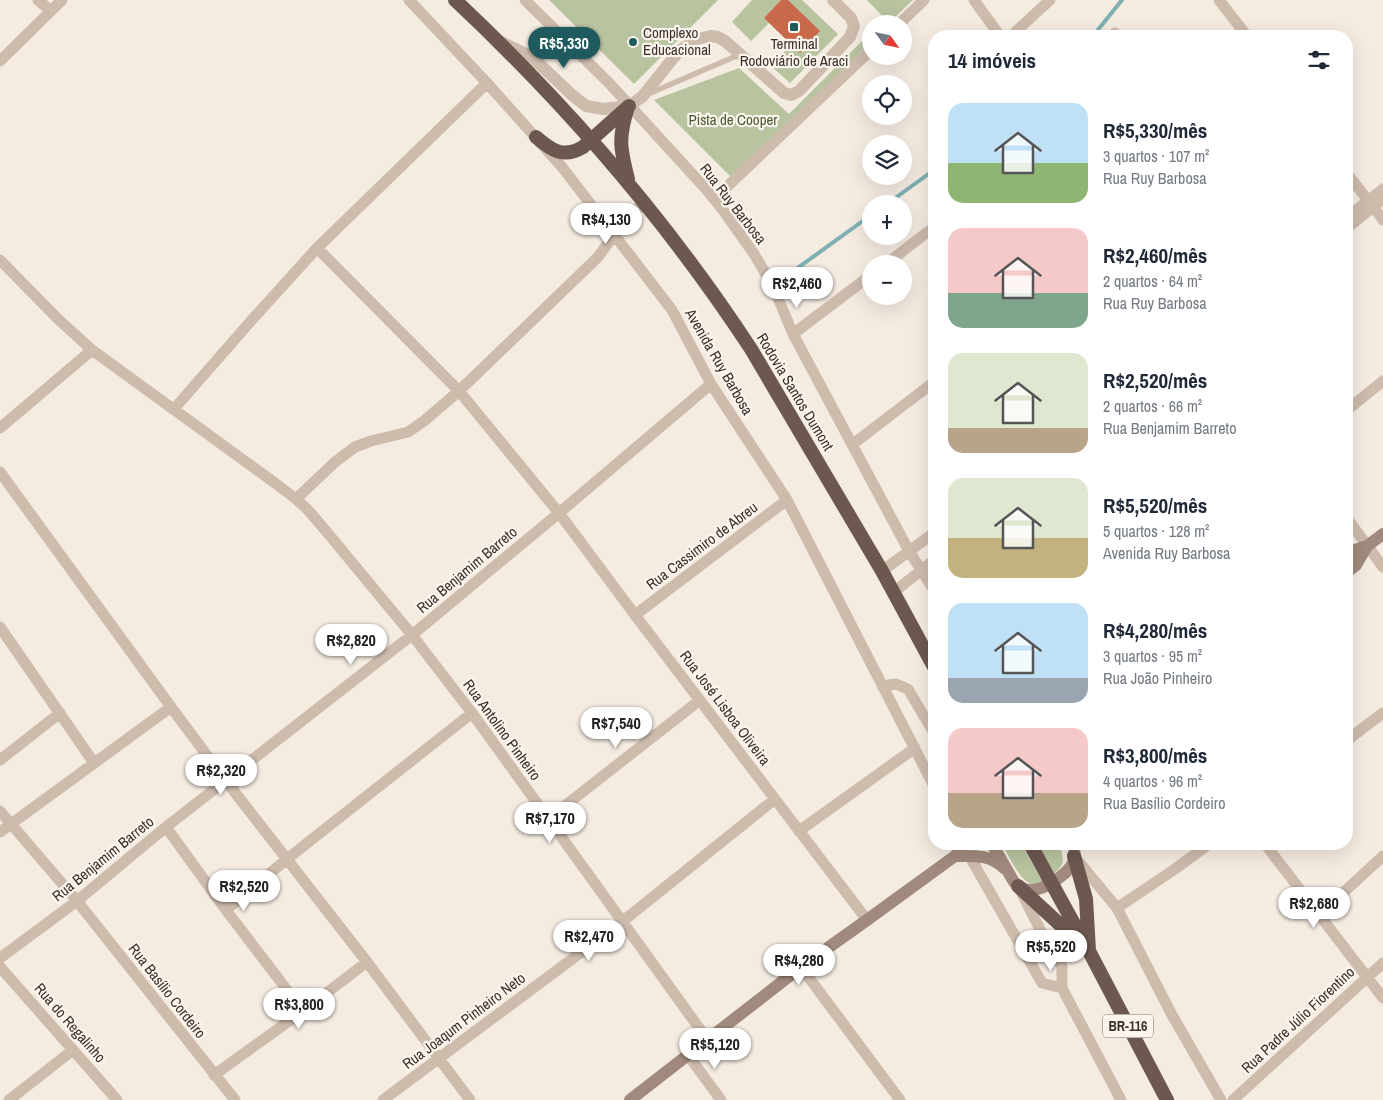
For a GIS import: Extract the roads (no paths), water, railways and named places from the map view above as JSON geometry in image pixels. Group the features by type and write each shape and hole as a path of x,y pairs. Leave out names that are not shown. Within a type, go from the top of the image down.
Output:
{"highway":[{"name":"Rodovia Santos Dumont","path":"456,0 500,42 591,139 644,202 719,301 751,349 882,570 928,656"},
{"path":"536,137 550,148 568,153 583,147 629,106"},
{"path":"628,182 621,151 621,132 629,106"},
{"name":"BR-116","path":"1033,850 1167,1100"},
{"path":"1073,850 1086,899 1089,952"},
{"path":"1018,886 1089,952"}],"main road":[{"path":"1353,551 1367,546 1383,534"},
{"path":"1353,568 1367,546"},
{"path":"630,1100 800,967 961,850"},
{"path":"972,850 995,860 1008,872"},
{"path":"995,850 1008,872 1018,886 1024,890 1044,888 1066,873 1073,862 1073,850"}],"street":[{"path":"38,0 51,11"},
{"path":"0,61 62,0"},
{"name":"Avenida Ruy Barbosa","path":"409,0 488,83 562,167 672,310 711,384 787,500 928,774"},
{"name":"Rua Ruy Barbosa","path":"525,0 610,84 723,210 773,286 794,334 909,551 928,581"},
{"path":"500,42 532,57 586,106 604,109 629,106 642,96 679,51 697,39 711,36 718,37 741,54 784,93 791,96 799,91 850,36 854,26 851,18 833,0"},
{"path":"908,15 924,0"},
{"path":"974,0 996,30"},
{"path":"1018,30 1050,0"},
{"path":"1219,0 1242,30"},
{"path":"714,199 862,59"},
{"path":"174,409 317,248 488,83"},
{"path":"1353,181 1383,220"},
{"path":"1353,222 1371,204 1383,188"},
{"path":"1353,214 1383,199"},
{"path":"296,499 351,450 371,441 416,428 458,391 597,258 625,221 644,202"},
{"path":"898,255 928,232"},
{"name":"Rua José Lisboa Oliveira","path":"317,248 458,391 559,513 867,920"},
{"name":"Rua Antolino Pinheiro","path":"0,260 58,319 92,350 296,499 326,531 412,635 472,713 707,1039"},
{"path":"794,334 862,282"},
{"path":"0,428 92,350"},
{"path":"1353,405 1383,381"},
{"name":"Rua Benjamim Barreto","path":"0,958 76,901 166,827 412,635 711,384"},
{"path":"853,444 928,387"},
{"path":"0,472 226,781 367,962 470,1100"},
{"name":"Rua Cassimiro de Abreu","path":"635,615 787,500"},
{"path":"1353,527 1383,567"},
{"path":"882,570 909,551 928,541"},
{"path":"894,592 928,565"},
{"path":"0,627 94,763"},
{"path":"882,686 896,684 908,689 928,723"},
{"path":"548,819 700,700"},
{"path":"0,832 171,707"},
{"path":"0,760 60,713"},
{"path":"226,910 287,858 472,713"},
{"path":"1353,736 1383,713"},
{"path":"799,832 915,748"},
{"name":"Rua Joaqum Pinheiro Neto","path":"383,1100 623,921 775,799"},
{"name":"Rua Basílio Cordeiro","path":"0,811 76,901 235,1100"},
{"path":"166,827 303,1011"},
{"path":"967,850 1042,983 1062,988"},
{"path":"1073,850 1117,908 1172,1015 1221,1100"},
{"path":"1117,908 1202,850"},
{"path":"1270,850 1383,998"},
{"path":"1320,914 1383,856"},
{"path":"1018,886 1062,966 1062,988 1121,1100"},
{"path":"214,1075 367,962"},
{"name":"Rua Padre Júlio Fiorentino","path":"1233,1100 1383,963"},
{"name":"Rua do Regalinho","path":"0,966 117,1100"},
{"path":"800,967 900,1100"},
{"path":"10,1100 73,1050"},
{"path":"688,1055 721,1100"}],"lane":[{"path":"642,96 741,54"}],"waterway":[{"path":"1098,30 1122,0"},
{"path":"899,195 928,174"},
{"path":"781,280 862,222"}],"place":[{"name":"Terminal Rodoviário de Araci","path":"794,27"},
{"name":"Complexo Educacional","path":"633,42"}],"park label":[{"name":"Pista de Cooper","path":"733,120"}]}
